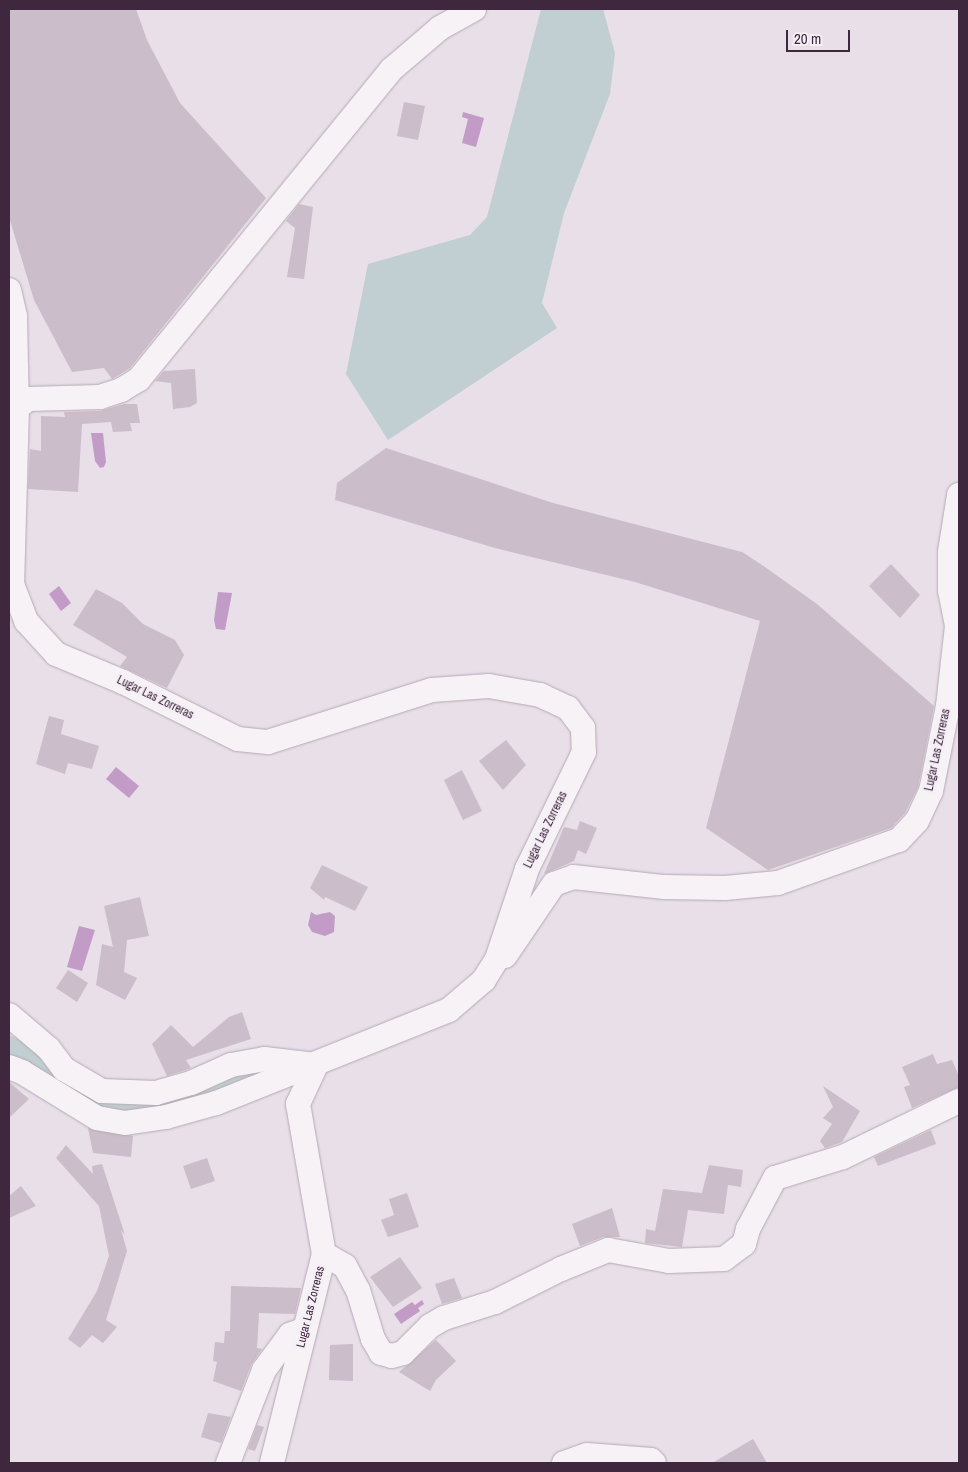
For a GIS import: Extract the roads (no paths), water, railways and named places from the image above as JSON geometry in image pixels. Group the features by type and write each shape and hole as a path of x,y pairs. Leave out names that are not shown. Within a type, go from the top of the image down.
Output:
{"street":[{"path":"13,408 28,398 100,397 121,390 139,378 392,68 440,28 474,9"},
{"name":"Lugar Las Zorreras","path":"9,290 15,316 12,584 26,621 56,654 123,682 238,740 268,742 432,690 488,686 540,695 568,708 583,728 584,752 527,869 497,958"},
{"name":"Lugar Las Zorreras","path":"497,958 508,955 554,884 572,877 672,887 725,888 778,883 899,840 917,821 931,791 948,706 957,626 950,591 950,552 959,496"},
{"path":"9,1067 97,1118 124,1123 166,1117 216,1103 316,1065 369,1040 449,1010 484,980 497,958"},
{"path":"9,1015 49,1049 64,1069 102,1091 156,1093 191,1083 230,1065 264,1059 316,1065"},
{"name":"Lugar Las Zorreras","path":"272,1463 324,1254 298,1104 316,1065"},
{"path":"324,1254 345,1266 358,1290 373,1339 381,1353 392,1356 404,1353 430,1326 444,1318 495,1302 562,1269 608,1250 669,1261 724,1259 744,1244 748,1229 775,1178 843,1157 959,1101"},
{"path":"228,1463 264,1370 290,1335 305,1329"},
{"path":"564,1463 587,1454 651,1460 654,1463"}]}
